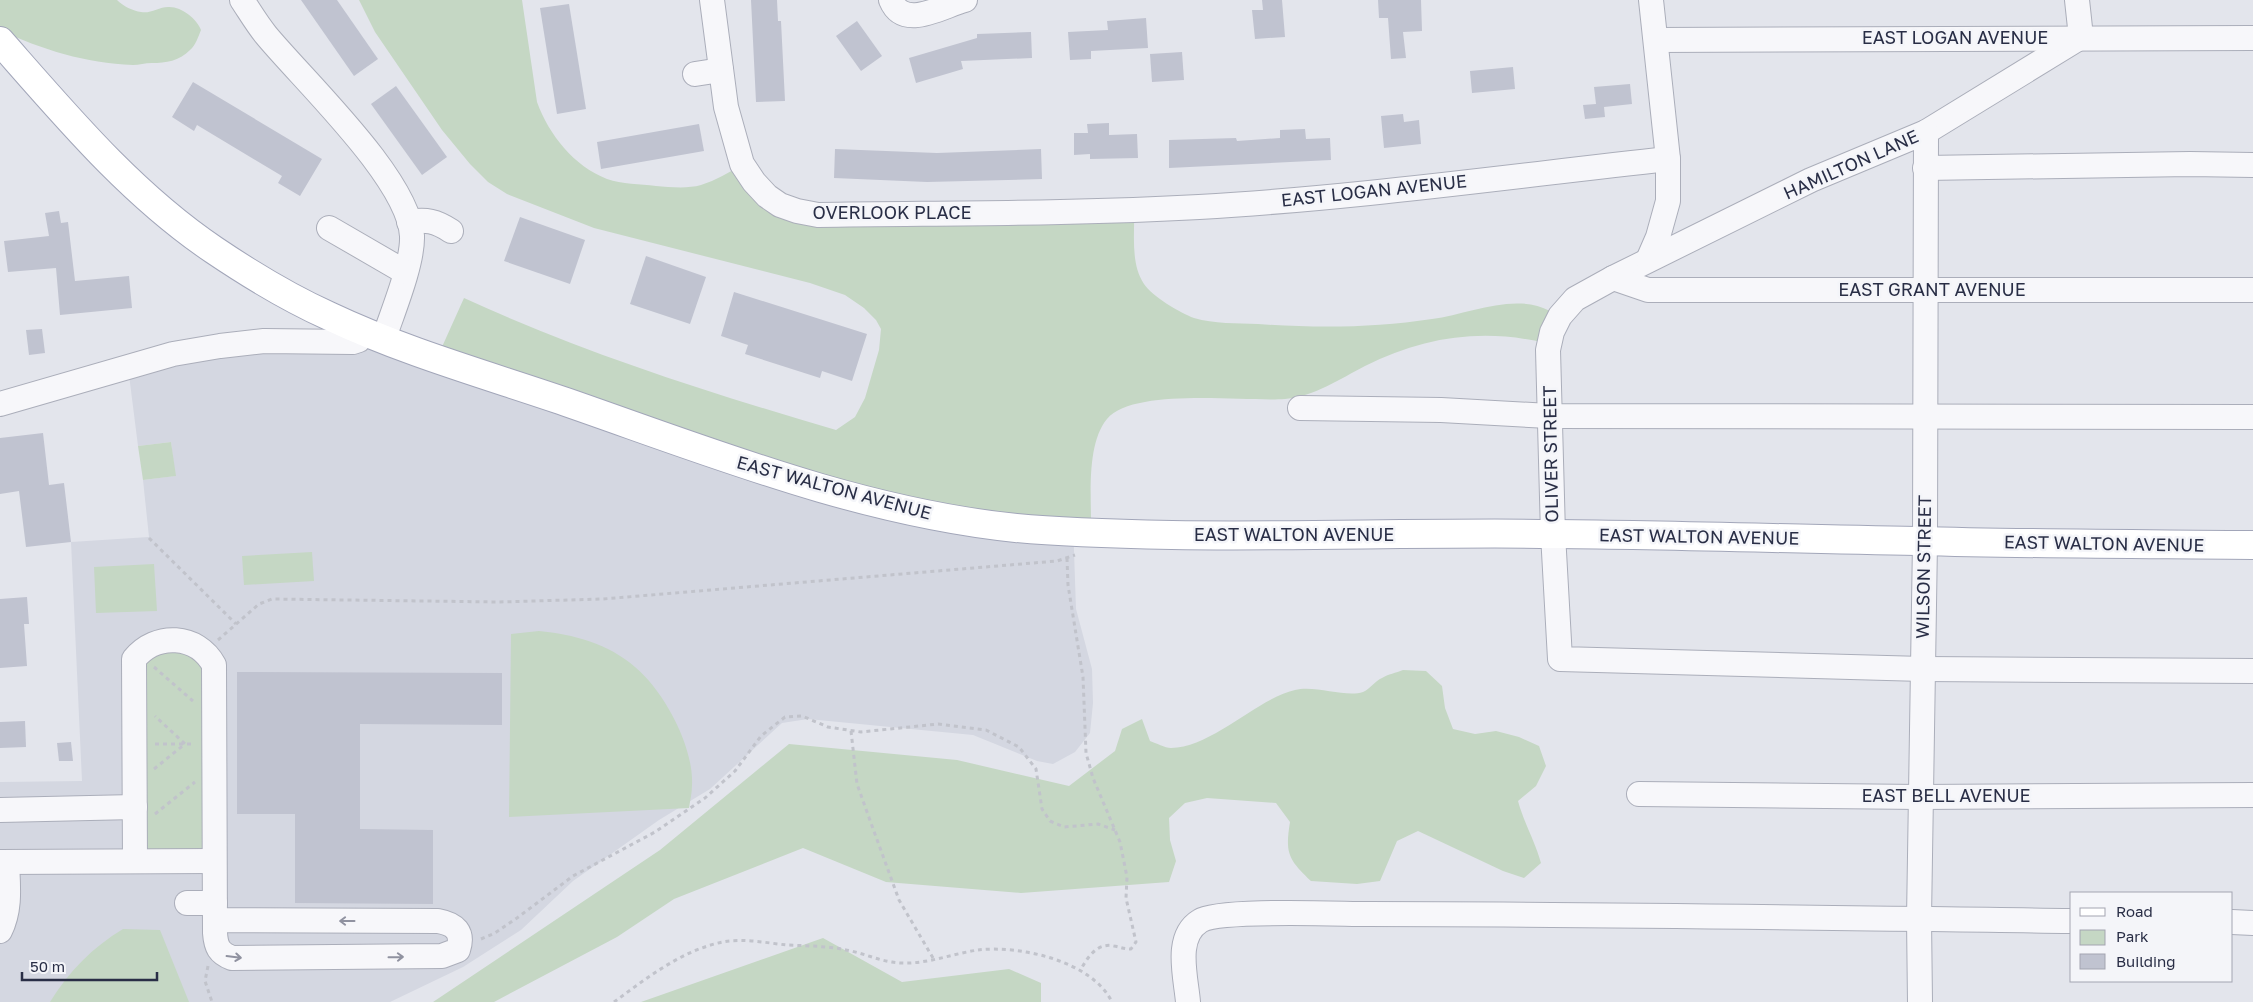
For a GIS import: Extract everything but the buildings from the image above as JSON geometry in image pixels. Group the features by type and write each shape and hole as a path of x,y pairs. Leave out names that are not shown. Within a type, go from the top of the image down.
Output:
{"main road":[{"name":"EAST WALTON AVENUE","path":"0,41 110,162 179,224 216,251 293,298 335,319 423,354 750,467 841,494 926,515 971,522 1087,533 1262,536 1552,534 1925,542 2253,545"}],"street":[{"path":"0,404 173,354 264,341 353,342 375,335 405,272 412,236 405,209 388,179 341,118 264,34 242,0"},
{"name":"OVERLOOK PLACE","path":"712,0 726,107 742,164 754,182 767,196 780,205 818,215 1079,212"},
{"path":"890,0 894,8 902,14 916,16 965,0"},
{"path":"1648,260 1658,237 1668,201 1668,159 1657,40 1651,0"},
{"path":"2077,0 2081,37"},
{"name":"EAST LOGAN AVENUE","path":"1657,40 2081,37 2253,38"},
{"name":"HAMILTON LANE","path":"1613,278 1811,180 1926,132 2081,37"},
{"path":"695,74 721,70"},
{"name":"WILSON STREET","path":"1920,1002 1920,796 1925,542 1924,291 1926,132"},
{"name":"EAST LOGAN AVENUE","path":"1079,212 1200,207 1288,200 1668,159"},
{"path":"1925,168 2190,164 2253,165"},
{"path":"408,222 432,220 451,231"},
{"path":"329,228 405,272"},
{"name":"EAST GRANT AVENUE","path":"1613,278 1648,290 2253,290"},
{"name":"OLIVER STREET","path":"1613,278 1575,299 1560,316 1552,332 1548,350 1552,534 1560,659 1923,669"},
{"path":"1300,408 1441,410 1550,416 1925,415 2253,417"},
{"path":"135,861 134,658 142,648 156,643 188,642 201,647 214,665 215,911 216,946 222,954 232,958 442,956 458,950 460,943 460,934 456,927 448,923 215,911 187,903"},
{"path":"1923,669 2253,671"},
{"name":"EAST BELL AVENUE","path":"1639,794 1920,796 2253,795"},
{"path":"0,810 135,808"},
{"path":"0,931 5,920 9,902 4,862 214,861"},
{"path":"1188,1002 1184,943 1191,930 1199,921 1212,916 1265,914 1470,914 2070,920"},
{"path":"2233,922 2253,923"}],"path":[{"path":"205,652 259,604 272,599 499,602 603,599 1057,561 1074,556 1082,547 1087,533"},
{"path":"149,538 236,624"},
{"path":"1067,558 1068,585 1083,677 1086,753 1093,778 1120,842 1127,877 1126,898 1136,942 1131,949 1112,945 1101,947 1088,956 1080,971"},
{"path":"138,653 214,720"},
{"path":"134,696 185,744"},
{"path":"460,943 478,940 495,933 573,876 654,832 705,798 735,771 761,736 785,717 802,716 828,727 861,732 938,724 986,730 1019,747 1036,769 1042,809 1050,820 1064,827 1098,824 1115,830"},
{"path":"851,730 857,784 867,812 899,900 933,958"},
{"path":"134,744 185,744 214,755"},
{"path":"135,808 185,744"},
{"path":"135,808 214,755"},
{"path":"614,1002 663,968 700,948 724,942 739,941 829,948 909,964 979,950 1029,953 1058,960 1080,971 1106,990 1112,1002"},
{"path":"212,1002 205,981 208,964 222,954"}],"shaded area":[{"path":"353,342 1073,522 1076,609 1092,669 1093,703 1090,733 1075,752 1053,764 1037,761 973,735 808,719 782,723 710,789 659,820 573,881 521,930 463,967 390,1002 0,1002 0,782 82,781 71,542 149,537 143,480 175,476 171,442 138,446 128,367"}],"green space":[{"path":"0,0 117,0 131,9 144,12 173,7 188,14 201,30 192,48 186,54 172,61 133,65 98,62 32,44 0,30"},
{"path":"359,0 522,0 537,102 542,114 564,148 574,158 607,179 631,184 690,187 712,181 742,164 780,205 1134,210 1135,257 1144,284 1153,294 1167,304 1194,318 1218,322 1323,327 1367,326 1432,319 1492,306 1522,304 1550,311 1545,343 1522,338 1498,336 1453,338 1409,348 1387,356 1327,386 1296,397 1285,399 1165,399 1121,409 1107,419 1096,441 1091,483 1091,522 928,510 437,358 464,298 555,337 648,371 836,430 855,417 865,398 879,350 881,329 876,320 864,308 845,295 810,283 594,228 507,194 488,182 470,164 442,130 375,32"},
{"path":"171,442 176,476 143,480 138,446"},
{"path":"312,552 314,581 244,585 242,556"},
{"path":"154,564 157,611 96,613 94,567"},
{"path":"539,631 565,635 602,646 625,659 646,677 675,721 688,754 692,785 689,808 509,817 511,634"},
{"path":"156,643 209,656 214,861 135,861 138,653"},
{"path":"1403,670 1426,671 1442,686 1445,708 1453,729 1475,734 1496,731 1519,737 1539,746 1546,766 1536,786 1518,801 1541,863 1524,878 1503,871 1418,831 1397,841 1380,881 1357,884 1311,881 1297,867 1290,855 1288,841 1290,822 1276,803 1207,798 1185,803 1169,818 1170,840 1176,861 1169,882 1021,893 886,882 803,848 674,899 617,937 494,1002 433,1002 660,850 789,744 957,760 1069,786 1115,751 1122,729 1142,719 1150,741 1169,748 1187,746 1218,732 1280,695 1303,689 1348,694 1363,692 1384,677"},
{"path":"123,929 160,930 189,1002 50,1002 65,980 82,961"},
{"path":"823,938 902,982 1009,969 1041,983 1041,1002 641,1002"}]}
